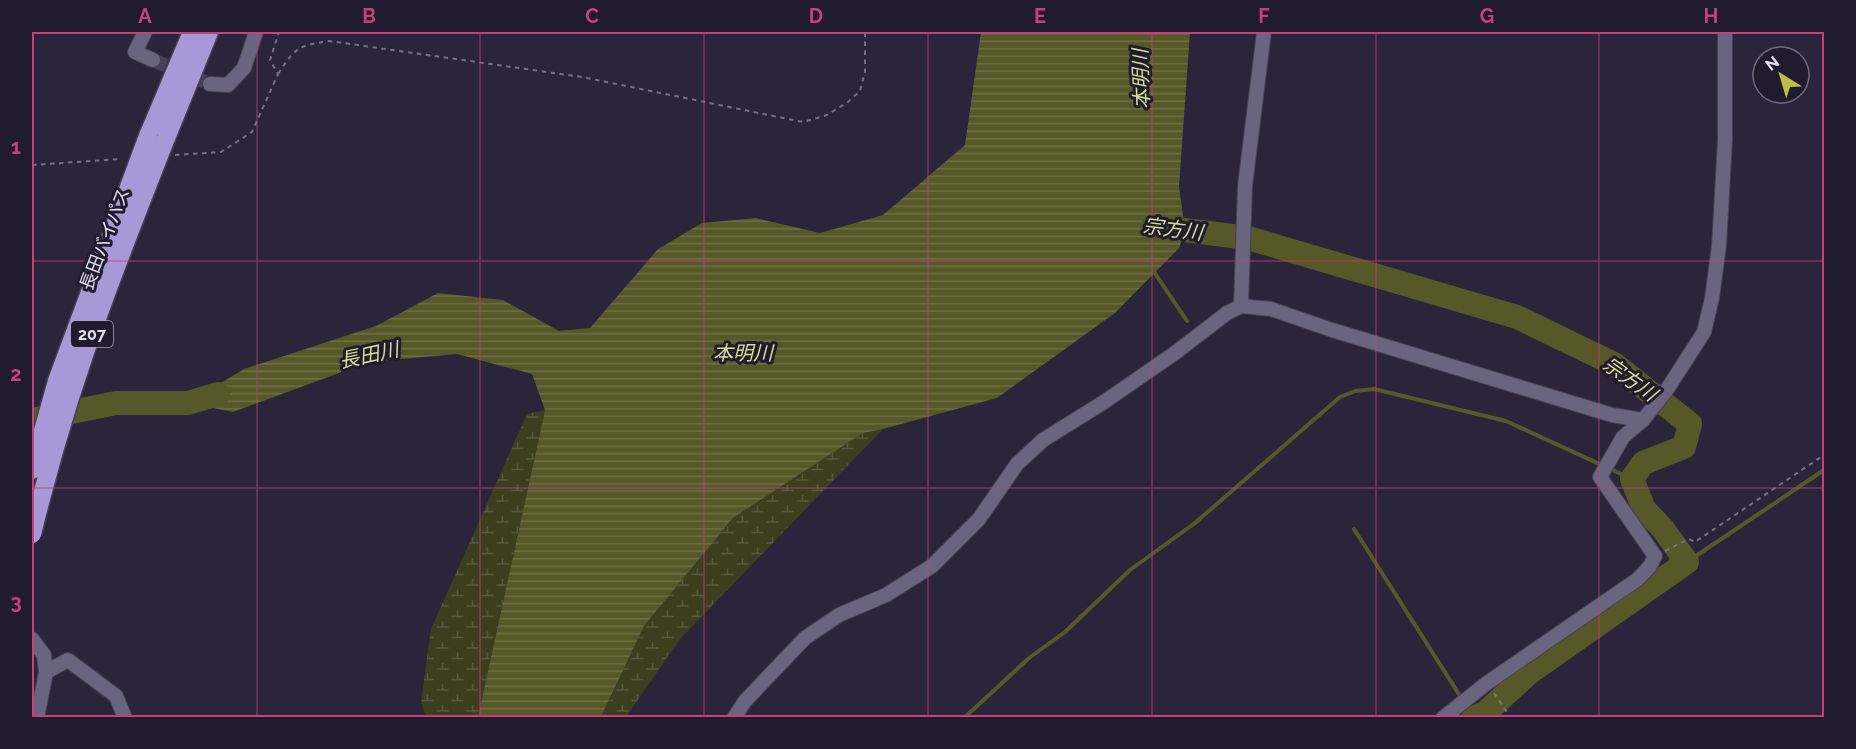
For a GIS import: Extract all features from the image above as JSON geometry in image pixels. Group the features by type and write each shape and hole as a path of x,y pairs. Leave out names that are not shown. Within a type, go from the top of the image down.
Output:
{"highway":[{"name":"長田バイパス","path":"32,470 57,381 148,136 200,34"},
{"name":"長田バイパス","path":"32,534 46,475 73,390 106,292 166,147 200,34"}],"street":[{"path":"145,32 135,52 153,60"},
{"path":"210,84 228,84 244,68 256,32"},
{"path":"1241,306 1245,186 1264,32"},
{"path":"1443,717 1487,683 1638,579 1650,566 1655,556 1600,477 1623,437 1643,420 1666,391 1704,332 1712,298 1719,246 1725,140 1725,32"},
{"path":"734,717 745,701 805,638 839,615 886,595 932,566 979,519 1017,464 1042,440 1104,402 1175,353 1227,313 1241,306 1271,309 1332,330 1612,415 1643,420"},
{"path":"32,639 44,655 46,672 37,717"},
{"path":"46,672 68,660 116,696 125,717"}],"path":[{"path":"278,74 270,60 279,32"},
{"path":"166,147 221,152 252,132 278,74 291,54 304,45 329,41 582,77 803,122 827,115 848,102 860,91 865,72 865,32"},
{"path":"32,165 123,159"},
{"path":"1655,556 1689,539 1695,542 1824,455"},
{"path":"1487,683 1511,717"}],"green space":[{"path":"545,410 478,717 426,717 421,702 431,629 527,414"},
{"path":"883,429 680,639 626,717 601,718 644,626 733,518 863,433"}],"water":[{"name":"本明川","path":"981,32 1190,32 1179,187 1185,230 1179,248 1115,313 997,398 863,433 733,518 644,626 601,717 478,717 545,410 532,374 457,354 369,362 233,412 188,403 244,369 376,326 438,293 503,300 559,331 590,328 658,249 702,223 756,218 820,233 883,215 965,145"}],"waterway":[{"name":"宗方川","path":"1153,226 1248,238 1517,317 1614,364 1690,424 1684,447 1643,463 1632,479 1644,509 1663,529 1687,562 1529,673 1485,713 1473,718"},
{"path":"1152,269 1187,321"},
{"path":"964,718 1029,658 1065,632 1130,570 1195,523 1340,397 1355,391 1374,389 1506,421 1632,479"},
{"name":"長田川","path":"32,420 116,403 188,403 218,394"},
{"path":"1687,562 1824,470"},
{"path":"1354,529 1462,699"},
{"path":"1466,705 1474,717"},
{"name":"宗方川","path":"1485,713 1488,718"}],"tunnel":[{"path":"153,60 210,84"}]}
